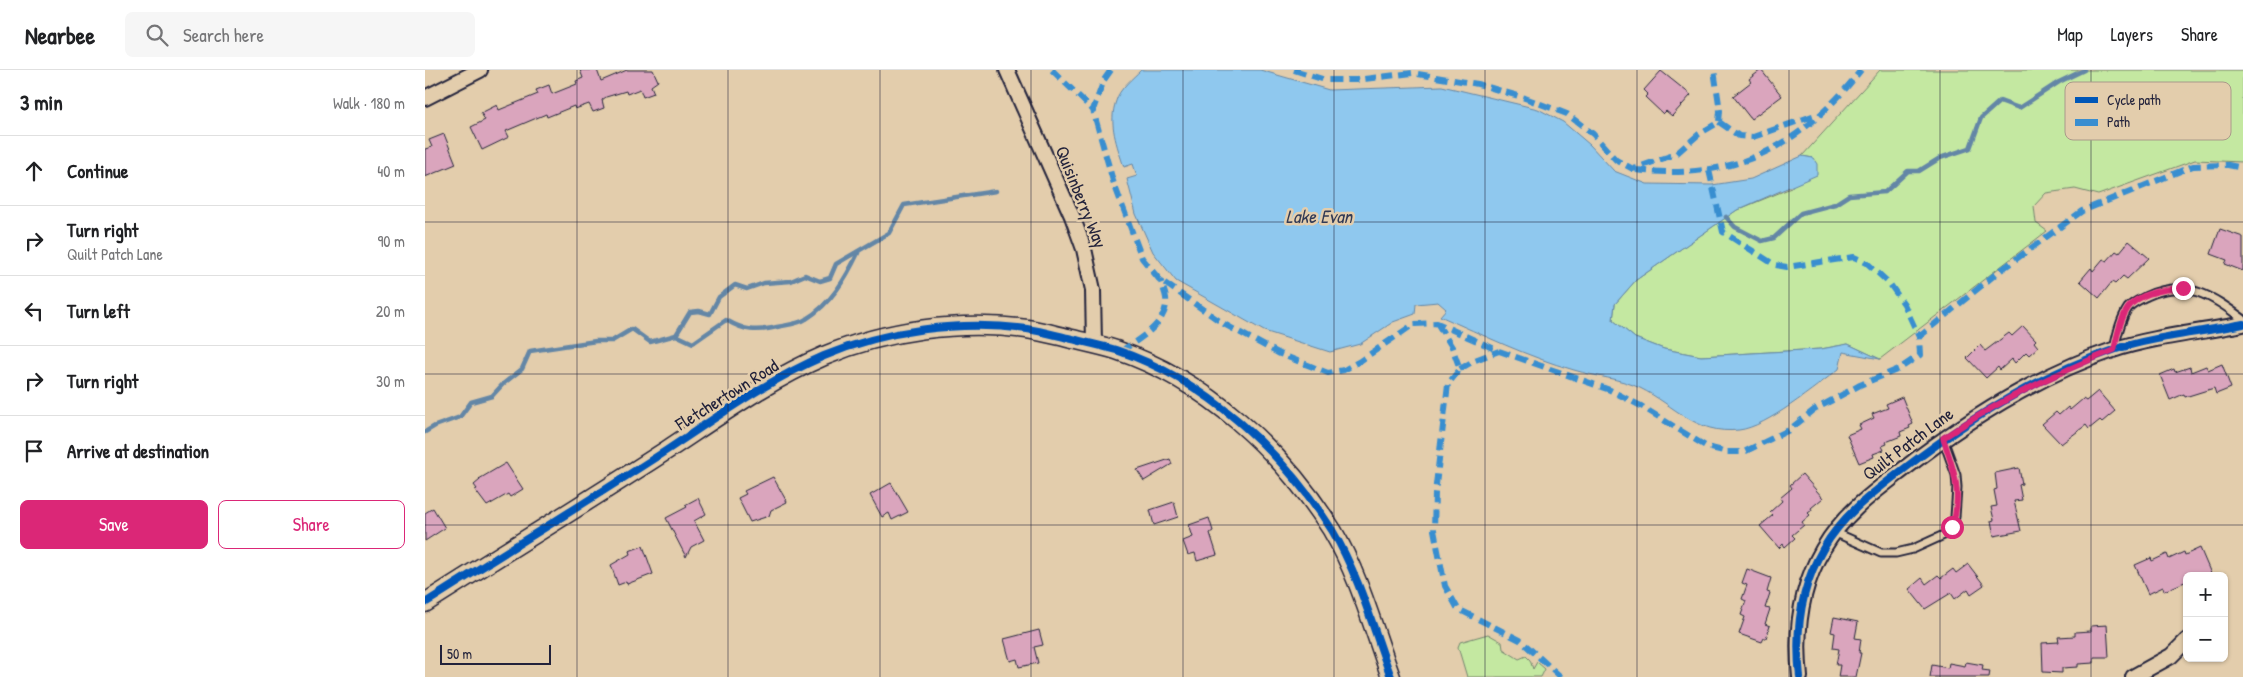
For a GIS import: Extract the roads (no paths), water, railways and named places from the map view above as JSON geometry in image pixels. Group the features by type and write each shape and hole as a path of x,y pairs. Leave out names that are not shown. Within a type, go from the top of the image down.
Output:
{"street":[{"path":"425,98 480,70"},
{"name":"Quisinberry Way","path":"1007,70 1072,216 1084,249 1093,290 1093,344"},
{"name":"Quilt Patch Lane","path":"1800,677 1797,637 1800,609 1813,566 1834,532 1851,511 1943,438 1993,407 2051,376 2114,350 2243,324"},
{"name":"Fletchertown Road","path":"425,603 720,414 824,356 892,336 949,326 1028,329 1093,344 1141,360 1198,392 1237,420 1278,459 1299,483 1334,534 1352,570 1391,677"},
{"path":"2133,677 2171,656 2183,644"}],"lane":[{"path":"2114,350 2119,327 2128,307 2140,299 2167,289 2183,288 2202,293 2243,319"},
{"path":"1834,532 1881,553 1896,553 1913,549 1946,534 1952,527 1955,517 1957,487 1956,475 1943,438"}],"water":[{"name":"Lake Evan","path":"1141,70 1260,70 1329,90 1442,86 1538,109 1563,122 1590,145 1614,171 1647,184 1712,185 1751,179 1802,156 1813,158 1817,164 1817,175 1737,210 1636,280 1615,304 1613,320 1635,338 1664,349 1701,356 1821,349 1848,344 1880,359 1843,352 1839,369 1791,405 1763,422 1750,427 1739,430 1724,430 1710,428 1686,417 1640,388 1540,359 1440,316 1446,309 1438,302 1416,304 1415,314 1393,322 1360,344 1330,352 1264,331 1176,281 1153,252 1136,214 1127,179 1137,176 1133,164 1124,167 1116,143 1113,126 1114,109 1120,92"}],"waterway":[{"path":"1726,217 1735,227 1762,241 1774,238 1801,213 1835,204 1849,195 1885,192 1908,171 1919,171 1940,158 1970,148 1981,118 2000,101 2019,108 2059,82 2084,70"},
{"path":"425,432 435,426 460,417 471,402 492,396 503,384 522,369 530,351 596,341 612,341 632,329 650,342 676,335 690,312 699,311 710,314 719,297 735,285 747,289 764,283 791,281 805,275 820,281 830,278 836,264 889,233 904,205 996,191"},
{"path":"676,335 693,343 726,320 751,330 770,329 803,321 823,306 837,290 858,253"}]}
